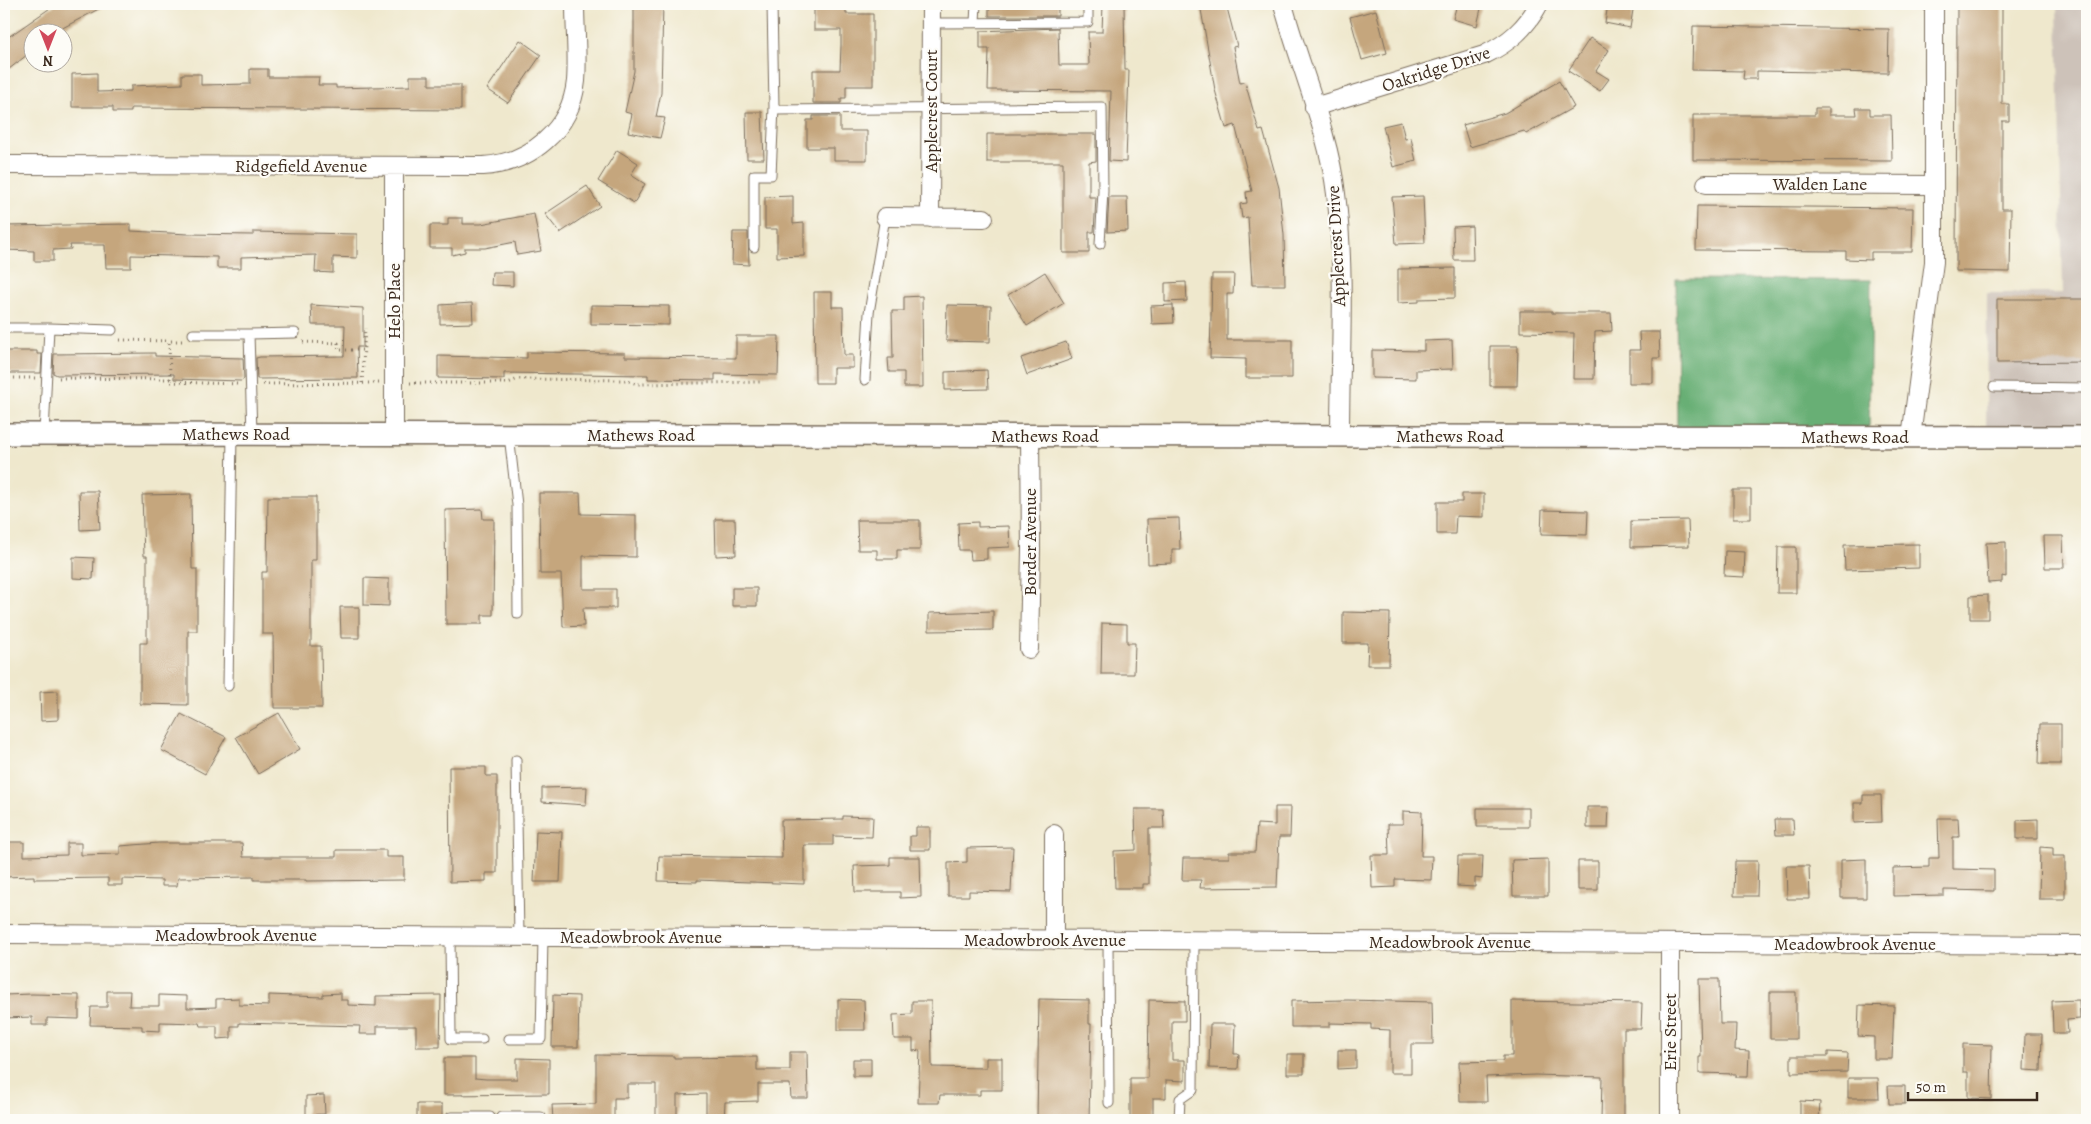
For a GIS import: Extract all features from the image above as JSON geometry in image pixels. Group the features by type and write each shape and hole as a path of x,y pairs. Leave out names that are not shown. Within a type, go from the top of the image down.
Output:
{"street":[{"name":"Ridgefield Avenue","path":"4,165 394,167 483,166 508,162 535,150 550,136 563,119 571,102 576,81 575,4"},
{"name":"Applecrest Court","path":"930,218 931,4"},
{"name":"Applecrest Drive","path":"1283,4 1314,107 1336,192 1340,239 1340,436"},
{"name":"Oakridge Drive","path":"1314,107 1491,52 1509,41 1521,30 1530,20 1539,4"},
{"path":"1911,437 1934,262 1934,4"},
{"name":"Helo Place","path":"394,167 394,434"},
{"name":"Walden Lane","path":"1706,184 1934,185"},
{"path":"885,217 984,218"},
{"name":"Mathews Road","path":"4,434 2087,437"},
{"name":"Border Avenue","path":"1029,649 1032,549 1030,436"},
{"path":"1054,834 1054,940"},
{"name":"Meadowbrook Avenue","path":"4,934 2087,945"},
{"name":"Erie Street","path":"1670,943 1670,1120"}],"lane":[{"path":"754,247 754,175 771,175 774,110 772,4"},
{"path":"975,22 976,4"},
{"path":"931,23 1088,22 1088,4"},
{"path":"774,110 1102,107 1103,191 1100,244"},
{"path":"865,380 869,313 885,217"},
{"path":"4,328 112,330"},
{"path":"44,434 49,328"},
{"path":"193,334 295,333"},
{"path":"228,686 249,334"},
{"path":"1994,388 2087,388"},
{"path":"509,434 517,505 518,614"},
{"path":"516,760 519,936"},
{"path":"450,936 451,1039 482,1039"},
{"path":"509,1039 541,1039 543,937"},
{"path":"1108,940 1109,1103"},
{"path":"1179,1120 1180,1099 1193,1090 1194,940"},
{"path":"451,1120 451,1117 490,1118"},
{"path":"501,1117 541,1117 541,1120"}],"path":[{"path":"362,383 365,328"},
{"path":"112,330 112,340 182,341 193,334"},
{"path":"295,333 296,342 338,343 338,350 365,350"},
{"path":"169,341 170,379"}],"shaded area":[{"path":"2057,4 2087,4 2087,437 1986,437 1987,293 2063,293"}],"green space":[{"path":"1676,279 1871,280 1869,437 1677,437"}],"building":[{"path":"56,4 108,4 72,23 30,22"},
{"path":"634,4 663,4 661,93 656,117 665,118 660,138 628,132 632,114 625,112 634,71"},
{"path":"814,4 846,4 846,14 873,14 873,86 846,86 846,98 841,98 841,103 813,103 813,70 840,70 841,46 841,30 814,30"},
{"path":"989,4 1058,4 1058,16 989,16"},
{"path":"1103,4 1124,4 1125,70 1129,70 1126,162 1109,161 1111,91 988,90 989,49 980,49 980,31 1058,28 1059,65 1089,65 1088,32 1102,32"},
{"path":"1200,4 1226,4 1237,46 1233,47 1240,83 1245,82 1259,131 1263,130 1279,188 1284,235 1285,285 1252,285 1248,217 1242,218 1240,204 1247,203 1246,192 1252,191 1235,125 1226,128 1215,90"},
{"path":"1457,4 1482,4 1477,26 1453,19"},
{"path":"1608,4 1634,4 1630,28 1605,23"},
{"path":"1957,4 2002,4 2002,104 2009,104 2009,121 2002,121 2002,209 2011,209 2010,272 1956,271"},
{"path":"1376,10 1387,53 1362,60 1350,17"},
{"path":"1693,26 1889,29 1888,73 1757,71 1757,79 1743,79 1744,71 1692,70"},
{"path":"22,28 22,59 4,73 4,40"},
{"path":"1590,38 1609,50 1596,71 1609,79 1600,91 1568,71"},
{"path":"520,40 541,55 508,103 487,89"},
{"path":"250,69 268,69 268,77 319,77 318,85 336,85 336,88 410,86 410,76 429,76 429,85 461,85 461,110 131,108 131,112 113,112 113,107 72,107 72,74 97,73 97,92 131,91 131,86 182,84 182,74 201,74 201,85 250,84"},
{"path":"1559,81 1574,107 1526,134 1524,131 1470,147 1463,125 1505,113"},
{"path":"1815,108 1829,108 1829,115 1857,115 1856,108 1870,108 1870,115 1891,115 1892,161 1693,160 1693,115 1815,115"},
{"path":"746,112 762,112 764,159 747,159"},
{"path":"813,116 840,116 840,131 867,131 867,160 834,160 834,148 807,148 807,120 813,120"},
{"path":"1401,122 1405,139 1411,138 1416,161 1393,167 1383,126"},
{"path":"987,134 1096,134 1096,161 1089,162 1089,197 1096,197 1094,232 1089,232 1089,253 1063,253 1063,162 987,162"},
{"path":"617,150 638,163 631,175 645,184 634,203 598,181"},
{"path":"587,186 600,206 560,233 545,214"},
{"path":"793,196 793,224 804,223 804,256 777,257 777,229 765,229 765,197"},
{"path":"1423,196 1425,243 1396,244 1392,197"},
{"path":"1109,197 1127,197 1128,231 1107,232"},
{"path":"1697,206 1913,208 1912,252 1871,252 1871,260 1846,259 1846,251 1696,250"},
{"path":"534,214 541,251 517,255 515,242 485,248 465,248 465,252 452,255 452,248 430,248 430,225 448,225 448,218 463,218 463,224 481,224"},
{"path":"131,224 131,231 188,234 253,235 253,232 357,234 357,258 333,257 333,273 315,272 316,255 241,257 241,268 217,268 217,257 131,255 131,268 106,268 105,245 70,245 71,249 53,250 53,261 34,261 34,251 4,250 4,226"},
{"path":"1472,226 1473,260 1454,260 1453,227"},
{"path":"733,232 748,232 749,265 732,264"},
{"path":"1455,268 1455,298 1419,299 1419,302 1398,303 1398,269"},
{"path":"492,272 513,272 513,286 491,285"},
{"path":"1045,272 1064,303 1027,326 1008,295"},
{"path":"1212,274 1234,274 1233,294 1227,294 1227,340 1292,340 1292,378 1246,378 1246,359 1210,358"},
{"path":"1186,282 1187,301 1165,302 1165,283"},
{"path":"814,292 832,292 832,307 843,307 844,355 853,355 853,368 833,368 833,383 815,383"},
{"path":"922,296 923,387 904,387 904,372 889,372 888,358 893,358 892,311 904,311 904,297"},
{"path":"1997,299 2087,299 2087,362 1997,363"},
{"path":"472,303 473,323 440,324 440,305"},
{"path":"311,305 363,308 363,347 357,347 358,378 257,379 256,358 344,356 345,325 312,325"},
{"path":"591,305 669,306 669,325 591,324"},
{"path":"947,305 991,306 990,342 946,341"},
{"path":"1173,305 1174,323 1152,324 1151,306"},
{"path":"1520,311 1611,313 1612,331 1595,332 1594,379 1573,379 1574,333 1520,332"},
{"path":"1639,332 1659,332 1660,358 1653,358 1653,383 1629,383 1629,350 1640,350"},
{"path":"736,336 779,336 778,375 715,374 715,380 648,379 648,375 504,373 504,379 438,378 438,356 527,358 527,352 625,353 625,357 736,358"},
{"path":"1452,340 1453,369 1416,370 1416,379 1372,378 1372,350 1424,351 1424,341"},
{"path":"1066,342 1072,359 1027,375 1021,358"},
{"path":"1490,346 1518,346 1517,386 1490,386"},
{"path":"4,351 37,351 37,354 42,354 41,373 4,373"},
{"path":"155,353 155,356 243,358 244,379 241,381 174,379 174,374 57,375 53,373 54,354"},
{"path":"987,370 988,389 945,390 945,372"},
{"path":"1733,490 1751,490 1751,519 1733,519"},
{"path":"79,491 98,491 100,529 80,530"},
{"path":"539,493 580,493 581,514 636,515 636,557 583,556 583,589 616,589 616,608 583,608 584,626 563,627 561,574 540,574"},
{"path":"191,494 192,569 197,569 197,631 188,631 188,705 140,704 140,643 147,643 147,556 144,556 142,495"},
{"path":"1462,494 1484,494 1484,517 1456,516 1455,534 1437,534 1437,502 1462,502"},
{"path":"268,497 316,497 316,560 311,560 311,646 321,646 322,708 274,708 273,634 262,634 262,572 267,572"},
{"path":"482,509 483,519 494,519 493,615 482,615 482,624 446,624 445,510"},
{"path":"1542,510 1588,511 1587,535 1541,534"},
{"path":"1179,518 1180,549 1172,549 1172,563 1148,564 1147,519"},
{"path":"715,519 735,519 736,555 716,556"},
{"path":"857,520 920,520 920,550 897,550 897,559 877,559 877,550 858,550"},
{"path":"1688,520 1689,546 1631,547 1631,521"},
{"path":"978,522 978,527 1009,526 1010,547 987,548 987,559 971,560 970,550 959,550 958,523"},
{"path":"2044,536 2063,536 2064,568 2045,568"},
{"path":"2006,542 2006,577 2002,576 2002,582 1988,583 1986,543"},
{"path":"1919,544 1919,568 1845,570 1844,545"},
{"path":"1778,547 1796,547 1796,593 1777,593"},
{"path":"1725,551 1745,552 1744,577 1724,576"},
{"path":"73,557 94,558 93,579 73,578"},
{"path":"364,578 389,579 389,606 364,605"},
{"path":"732,588 757,588 757,606 732,606"},
{"path":"1988,595 1988,619 1970,619 1970,596"},
{"path":"340,607 359,607 359,638 341,638"},
{"path":"993,611 993,630 929,631 929,613"},
{"path":"1343,612 1390,613 1389,665 1367,665 1368,643 1343,643"},
{"path":"1102,623 1127,624 1127,643 1135,643 1134,674 1101,674"},
{"path":"58,691 58,720 41,721 40,692"},
{"path":"279,713 300,749 258,774 236,737"},
{"path":"181,714 226,737 205,774 161,750"},
{"path":"2040,724 2061,724 2061,764 2039,764"},
{"path":"449,767 486,767 486,776 497,776 497,873 486,873 486,881 450,882"},
{"path":"587,787 586,805 542,802 542,788"},
{"path":"1863,795 1881,795 1882,822 1854,823 1854,803 1863,803"},
{"path":"1275,807 1291,807 1290,837 1279,837 1277,887 1200,888 1201,880 1182,880 1183,858 1229,858 1229,852 1255,852 1257,824 1275,825"},
{"path":"1587,807 1609,807 1608,828 1587,828"},
{"path":"1477,808 1529,808 1529,827 1477,827"},
{"path":"1135,809 1163,809 1164,828 1149,828 1149,884 1143,884 1143,888 1115,888 1114,851 1136,850"},
{"path":"1403,811 1422,812 1421,856 1432,856 1431,880 1395,879 1395,887 1372,888 1371,855 1389,855 1388,824 1403,824"},
{"path":"843,816 873,817 872,837 833,836 833,845 804,845 804,884 697,880 697,882 658,881 659,856 782,858 781,820 843,819"},
{"path":"1938,818 1958,818 1959,837 1953,837 1953,869 1994,870 1994,891 1944,890 1944,895 1893,896 1893,868 1929,867 1929,858 1939,858"},
{"path":"1775,819 1793,819 1794,835 1776,835"},
{"path":"2038,819 2038,839 2017,839 2017,820"},
{"path":"916,827 930,827 930,850 910,850 910,836 916,836"},
{"path":"536,831 562,832 560,882 534,882"},
{"path":"8,842 24,842 24,856 67,855 67,843 81,843 81,855 120,854 120,846 159,843 242,843 243,857 336,857 336,850 386,850 386,857 404,857 404,880 306,881 254,880 254,877 178,878 177,886 162,886 162,880 122,879 122,885 108,885 108,878 34,879 34,876 4,877 4,854 8,854"},
{"path":"1013,847 1011,892 969,891 969,896 948,896 948,863 967,862 967,848"},
{"path":"2040,847 2053,848 2053,856 2065,856 2065,899 2039,899"},
{"path":"1458,856 1483,856 1482,879 1475,878 1475,887 1457,886"},
{"path":"890,857 920,857 921,897 900,898 900,892 855,892 854,866 890,865"},
{"path":"1548,859 1548,896 1513,896 1512,860"},
{"path":"1866,859 1866,898 1841,898 1841,860"},
{"path":"1578,861 1598,861 1598,890 1578,890"},
{"path":"1735,861 1758,861 1757,896 1734,896"},
{"path":"1786,866 1809,866 1810,899 1787,899"},
{"path":"1699,979 1719,979 1720,1024 1736,1024 1735,1050 1749,1051 1748,1077 1736,1077 1736,1074 1699,1073 1699,1057 1701,1057"},
{"path":"107,991 130,991 129,1006 159,1006 159,995 187,996 187,1008 216,1007 216,999 239,998 239,1005 269,1006 269,995 323,997 323,994 341,993 341,1000 348,1000 348,1005 376,1006 376,996 441,995 440,1047 416,1047 416,1026 377,1026 377,1034 359,1034 360,1026 239,1023 239,1026 231,1026 231,1038 217,1039 217,1026 200,1026 199,1023 160,1022 160,1031 142,1030 142,1026 90,1025 91,1007 107,1007"},
{"path":"1770,992 1796,992 1796,1039 1770,1039"},
{"path":"4,995 79,995 79,1019 47,1018 47,1025 32,1025 32,1017 4,1018"},
{"path":"553,995 579,996 578,1047 552,1047"},
{"path":"838,999 864,1000 865,1030 838,1030"},
{"path":"1039,999 1089,1000 1089,1024 1091,1024 1089,1120 1037,1119"},
{"path":"1149,1000 1185,1001 1185,1021 1172,1021 1172,1060 1185,1060 1185,1081 1166,1080 1166,1098 1153,1098 1153,1120 1130,1120 1130,1078 1148,1078"},
{"path":"2079,1000 2080,1019 2067,1020 2068,1033 2053,1033 2052,1001"},
{"path":"912,1001 931,1001 932,1067 986,1068 986,1058 1002,1058 1002,1090 980,1090 980,1095 940,1095 939,1103 918,1103 920,1050 913,1051 913,1039 894,1039 893,1015 912,1014"},
{"path":"1291,1001 1432,1002 1433,1044 1411,1044 1411,1073 1390,1073 1390,1030 1371,1029 1371,1024 1329,1023 1329,1027 1291,1027"},
{"path":"1512,1001 1642,1003 1641,1029 1624,1029 1624,1120 1601,1120 1602,1077 1535,1075 1486,1077 1487,1102 1460,1102 1459,1062 1503,1061 1503,1056 1512,1056"},
{"path":"1859,1005 1894,1006 1892,1059 1874,1059 1874,1037 1858,1036"},
{"path":"1210,1024 1235,1024 1234,1054 1239,1054 1238,1069 1209,1068"},
{"path":"2025,1034 2042,1034 2041,1071 2024,1070"},
{"path":"1963,1044 1992,1045 1991,1099 1968,1098 1968,1072 1963,1072"},
{"path":"1338,1050 1356,1050 1356,1068 1338,1069"},
{"path":"790,1052 807,1052 808,1098 791,1098 790,1084 758,1084 758,1101 725,1102 724,1120 706,1120 706,1094 677,1095 677,1120 656,1120 656,1084 627,1084 627,1098 614,1098 614,1120 553,1120 552,1105 596,1104 596,1055 674,1056 674,1058 757,1057 757,1070 790,1070"},
{"path":"1828,1052 1848,1053 1847,1072 1791,1073 1791,1056 1828,1056"},
{"path":"1287,1054 1304,1054 1304,1074 1287,1074"},
{"path":"444,1058 475,1058 475,1078 486,1079 517,1079 517,1058 549,1059 549,1094 444,1095"},
{"path":"853,1059 871,1059 871,1076 853,1076"},
{"path":"1848,1078 1878,1078 1879,1098 1848,1098"},
{"path":"1888,1086 1905,1086 1905,1104 1889,1104"},
{"path":"324,1095 325,1114 306,1115 306,1096"},
{"path":"1800,1101 1820,1102 1819,1120 1800,1120"},
{"path":"417,1104 442,1104 442,1120 417,1120"}]}
